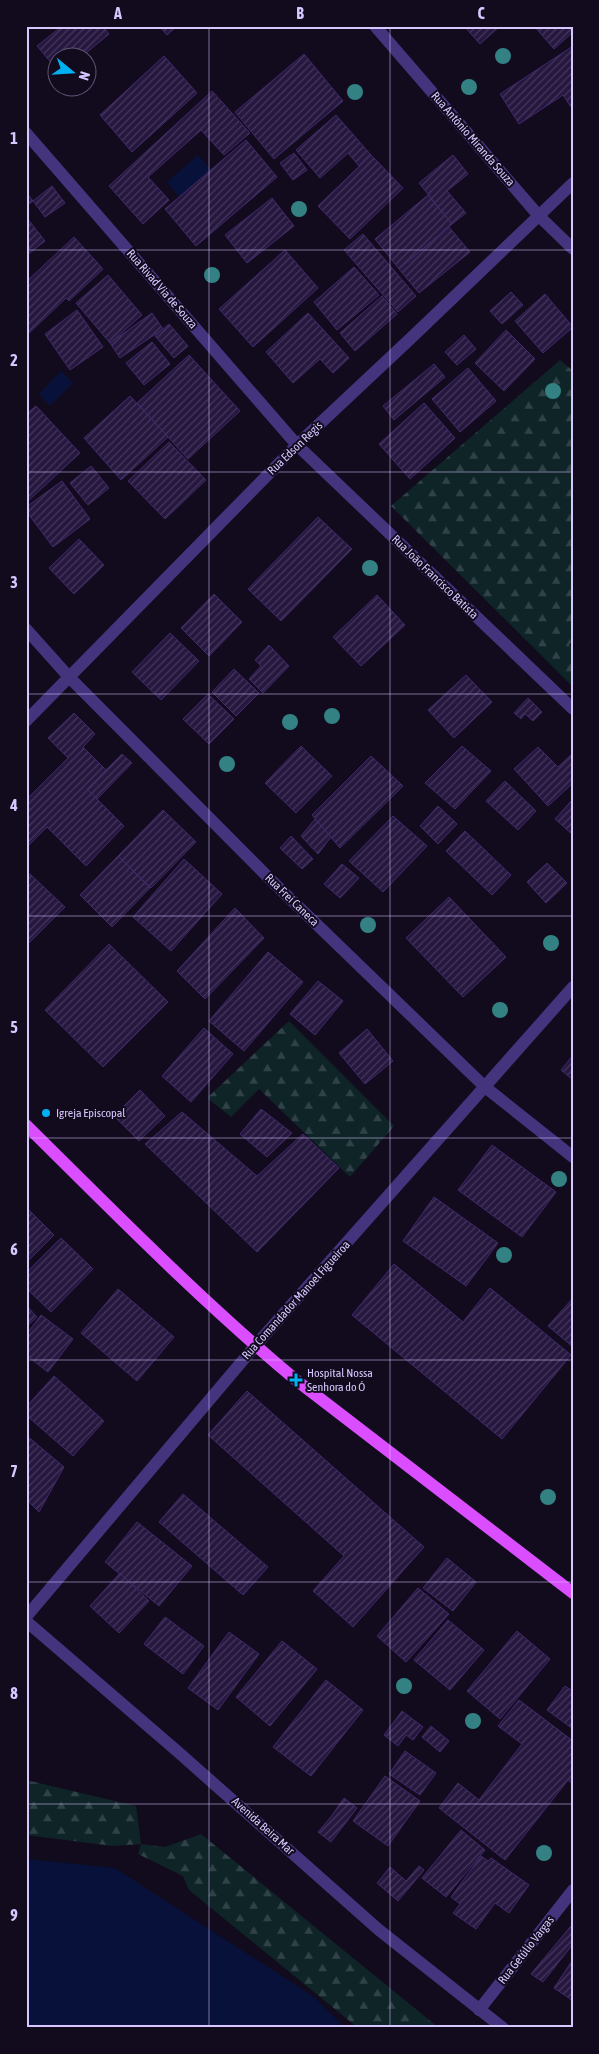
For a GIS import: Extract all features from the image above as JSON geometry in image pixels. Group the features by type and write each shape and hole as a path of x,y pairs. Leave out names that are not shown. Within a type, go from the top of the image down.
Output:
{"main road":[{"path":"26,1125 182,1280 255,1346 296,1380 573,1593"}],"street":[{"name":"Rua Antônio Miranda Souza","path":"375,26 539,216 573,249"},
{"name":"Rua Rivad Via de Souza","path":"26,132 297,445"},
{"name":"Rua Edson Regis","path":"26,721 297,445 573,183"},
{"name":"Rua João Francisco Batista","path":"297,445 573,709"},
{"name":"Rua Frei Caneca","path":"26,629 69,677 277,886 485,1087 573,1157"},
{"name":"Rua Comandador Manoel Figueiroa","path":"26,1619 255,1346 573,987"},
{"name":"Avenida Beira Mar","path":"26,1619 379,1930 503,2028"},
{"name":"Rua Getúlio Vargas","path":"480,2010 573,1890"}],"green space":[{"path":"560,360 573,371 573,641 569,645 573,649 573,687 391,506"},
{"path":"289,1021 394,1126 350,1177 259,1089 231,1117 207,1098"},
{"path":"26,1780 136,1806 141,1844 113,1846 26,1835"},
{"path":"201,1834 439,2028 358,2028 189,1890 183,1876 138,1854 141,1844 165,1847"}],"shaded area":[{"path":"198,155 211,170 180,198 167,182"},
{"path":"61,371 73,383 50,406 39,394"},
{"path":"26,1859 115,1868 314,1997 345,2028 26,2028"}],"building":[{"path":"62,26 103,26 109,34 92,48 48,48 48,59 37,46"},
{"path":"159,26 177,26 167,35"},
{"path":"464,26 500,26 480,44"},
{"path":"534,26 573,26 573,32 554,49"},
{"path":"573,46 573,105 571,107 563,95 519,124 500,94"},
{"path":"304,54 343,101 274,159 235,112"},
{"path":"164,56 197,93 132,152 100,115"},
{"path":"212,91 250,133 224,155 201,130 148,177 169,200 143,224 109,186"},
{"path":"336,115 371,155 359,166 348,153 320,178 296,150"},
{"path":"246,140 277,177 196,246 165,209"},
{"path":"294,153 307,170 293,180 280,163"},
{"path":"371,155 403,188 350,239 318,206"},
{"path":"453,155 468,174 447,191 466,213 452,224 419,183"},
{"path":"52,186 65,203 45,217 33,201"},
{"path":"26,192 33,201 26,206"},
{"path":"428,195 452,224 399,269 375,239"},
{"path":"272,198 294,226 247,263 225,235"},
{"path":"26,219 45,241 26,256"},
{"path":"449,227 470,252 419,293 399,269"},
{"path":"363,234 416,296 398,312 344,250"},
{"path":"74,237 103,269 69,301 66,298 26,336 26,282"},
{"path":"285,250 318,288 253,347 219,309"},
{"path":"354,267 379,295 337,330 314,302"},
{"path":"108,275 142,315 110,343 76,303"},
{"path":"511,292 523,305 502,324 490,311"},
{"path":"545,294 573,327 543,353 515,321"},
{"path":"382,296 397,314 355,351 340,333"},
{"path":"77,310 103,347 70,370 45,334"},
{"path":"152,313 163,329 120,358 110,343"},
{"path":"308,313 349,358 333,373 320,359 293,383 266,352"},
{"path":"169,324 188,346 174,358 155,336"},
{"path":"506,330 535,359 504,391 475,363"},
{"path":"464,335 476,349 457,365 445,352"},
{"path":"152,342 170,364 144,385 126,363"},
{"path":"189,355 240,411 188,459 137,403"},
{"path":"434,364 445,377 394,420 383,406"},
{"path":"468,368 496,401 460,432 432,399"},
{"path":"130,396 168,437 121,480 84,438"},
{"path":"424,403 455,438 410,479 379,444"},
{"path":"36,406 80,453 26,503 26,414"},
{"path":"169,442 206,480 165,519 128,481"},
{"path":"91,466 109,488 88,505 70,483"},
{"path":"62,481 90,519 53,547 26,511 26,507"},
{"path":"318,517 352,549 281,621 248,589"},
{"path":"79,539 104,565 74,594 49,568"},
{"path":"214,594 242,622 209,656 181,628"},
{"path":"377,595 405,625 361,666 333,637"},
{"path":"170,633 199,661 161,700 132,672"},
{"path":"269,645 289,666 263,693 249,679 261,666 255,660"},
{"path":"234,669 259,693 236,716 212,692"},
{"path":"466,675 492,702 454,738 428,710"},
{"path":"208,694 234,719 209,744 183,719"},
{"path":"528,698 542,712 533,721 525,714 521,719 514,713"},
{"path":"74,713 95,734 83,747 106,770 87,789 124,826 86,866 47,827 26,848 26,800 68,758 48,738"},
{"path":"301,746 332,776 296,813 265,783"},
{"path":"462,746 491,771 455,809 425,783"},
{"path":"538,747 558,767 573,753 573,783 548,806 514,769"},
{"path":"122,754 132,763 97,799 87,789"},
{"path":"371,756 403,786 340,848 312,815"},
{"path":"505,781 536,811 518,830 486,801"},
{"path":"573,799 573,835 555,819"},
{"path":"438,806 457,824 438,844 420,826"},
{"path":"163,810 196,842 151,888 118,856"},
{"path":"393,816 427,846 383,892 349,861"},
{"path":"315,819 331,837 318,854 301,836"},
{"path":"465,831 511,875 492,895 446,851"},
{"path":"291,836 313,859 302,869 280,848"},
{"path":"118,856 150,888 112,927 80,895"},
{"path":"184,859 222,894 171,951 133,917"},
{"path":"547,863 567,883 546,903 527,882"},
{"path":"342,864 359,878 340,898 324,884"},
{"path":"30,874 65,907 26,946 26,878"},
{"path":"449,897 506,957 463,997 406,938"},
{"path":"235,908 264,938 205,999 177,971"},
{"path":"109,944 168,1002 103,1067 45,1010"},
{"path":"268,952 303,982 244,1051 209,1021"},
{"path":"318,981 343,1001 315,1035 290,1014"},
{"path":"204,1028 233,1054 191,1102 162,1076"},
{"path":"367,1029 393,1061 365,1084 339,1053"},
{"path":"573,1055 573,1080 561,1070"},
{"path":"140,1090 165,1116 139,1141 114,1116"},
{"path":"261,1109 292,1133 267,1157 240,1134"},
{"path":"182,1112 257,1176 303,1134 339,1168 257,1252 145,1144"},
{"path":"492,1145 556,1192 522,1237 458,1190"},
{"path":"434,1197 498,1243 466,1286 403,1241"},
{"path":"26,1207 54,1235 26,1263"},
{"path":"61,1238 93,1269 51,1312 26,1288 26,1273"},
{"path":"394,1264 463,1322 490,1288 571,1355 502,1439 352,1315"},
{"path":"118,1289 174,1337 137,1381 81,1333"},
{"path":"573,1298 573,1347 548,1326"},
{"path":"26,1305 37,1317 26,1327"},
{"path":"41,1315 73,1339 48,1372 26,1355 26,1335"},
{"path":"54,1376 104,1421 73,1456 26,1415 26,1407"},
{"path":"247,1391 424,1547 353,1627 313,1591 344,1556 208,1435"},
{"path":"26,1435 64,1467 39,1512 26,1499"},
{"path":"183,1494 268,1567 243,1595 159,1522"},
{"path":"137,1522 192,1566 159,1606 105,1562"},
{"path":"447,1558 476,1582 453,1611 423,1588"},
{"path":"120,1573 149,1601 119,1633 90,1606"},
{"path":"418,1588 449,1614 406,1662 377,1636"},
{"path":"165,1617 204,1646 183,1674 144,1644"},
{"path":"448,1620 484,1650 450,1690 414,1660"},
{"path":"517,1631 550,1659 500,1719 467,1691"},
{"path":"229,1632 259,1654 218,1710 188,1688"},
{"path":"282,1641 317,1669 270,1726 236,1697"},
{"path":"326,1680 363,1710 311,1776 273,1747"},
{"path":"565,1686 573,1691 573,1729 547,1710"},
{"path":"519,1700 573,1741 573,1784 568,1780 505,1860 439,1808 458,1783 479,1800 522,1744 498,1726"},
{"path":"402,1711 423,1727 413,1740 406,1735 398,1746 384,1735"},
{"path":"431,1726 449,1741 440,1752 422,1737"},
{"path":"405,1751 436,1773 420,1795 389,1774"},
{"path":"385,1776 420,1801 388,1846 353,1821"},
{"path":"344,1798 357,1808 331,1842 318,1832"},
{"path":"461,1830 485,1850 446,1897 422,1878"},
{"path":"481,1856 488,1861 491,1858 529,1885 509,1913 495,1903 476,1929 453,1913 460,1904 451,1897"},
{"path":"419,1866 424,1870 398,1901 377,1883 390,1867 406,1881"},
{"path":"571,1926 573,1928 573,1944 543,1982 531,1974"},
{"path":"573,1961 573,2001 554,1988"}],"place":[{"name":"Igreja Episcopal","path":"46,1113"},
{"name":"Hospital Nossa Senhora do Ó","path":"296,1380"}]}
